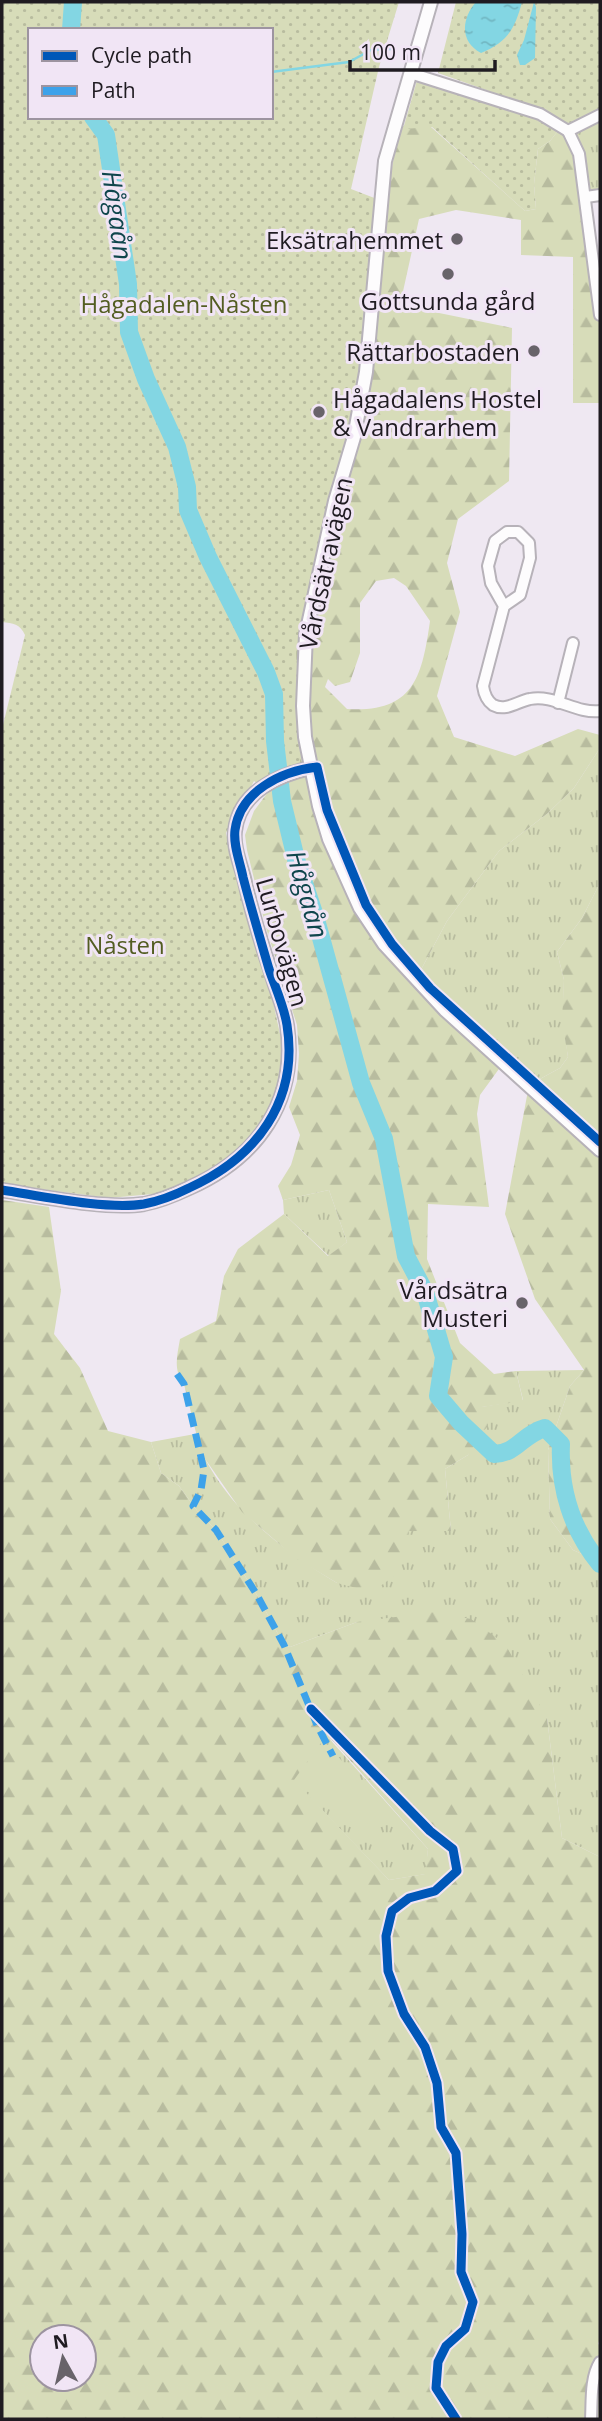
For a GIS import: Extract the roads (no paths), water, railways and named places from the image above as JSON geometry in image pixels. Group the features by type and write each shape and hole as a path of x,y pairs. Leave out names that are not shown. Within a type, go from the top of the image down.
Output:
{"street":[{"name":"Vårdsätravägen","path":"431,2 385,161 364,384 354,438 335,501 306,634 303,706 311,768 319,806 334,849 360,908 384,944 444,1010 600,1150"},
{"path":"410,73 540,114 568,131 579,154 600,315"},
{"path":"568,131 600,115"},
{"path":"586,197 600,195"},
{"path":"504,606 491,583 488,566 495,541 507,532 518,532 529,543 530,558 520,595 504,606 485,676 485,695 496,706 513,706 529,699 600,712"},
{"path":"558,703 573,643"},
{"name":"Lurbovägen","path":"2,1190 94,1203 145,1204 170,1196 227,1168 264,1130 278,1104 286,1079 289,1052 287,1023 256,926 236,848 235,832 243,808 267,782 290,772 311,768"},
{"path":"591,2419 593,2384 600,2362"}],"water":[{"path":"476,2 522,2 509,33 498,44 481,53 469,43 465,30 467,16"},
{"path":"534,2 535,58 525,65 520,65 517,55"}],"waterway":[{"name":"Hågaån","path":"71,28 73,2"},
{"path":"273,72 349,62 371,50 392,49"},
{"name":"Hågaån","path":"94,119 106,135 128,284 129,332 146,379 177,447 187,487 188,510 274,694 275,741 282,801 296,859 315,916 361,1083 384,1139 406,1256 425,1292 444,1357 438,1396 461,1423 494,1454 509,1450 545,1428 561,1444 562,1477 569,1508 582,1537 600,1564"}],"place":[{"name":"Eksätrahemmet","path":"457,239"},
{"name":"Gottsunda gård","path":"448,274"},
{"name":"Rättarbostaden","path":"534,351"},
{"name":"Hågadalens Hostel & Vandrarhem","path":"319,412"},
{"name":"Vårdsätra Musteri","path":"522,1303"}],"park label":[{"name":"Hågadalen-Nåsten","path":"184,303"},
{"name":"Nåsten","path":"125,944"}]}
